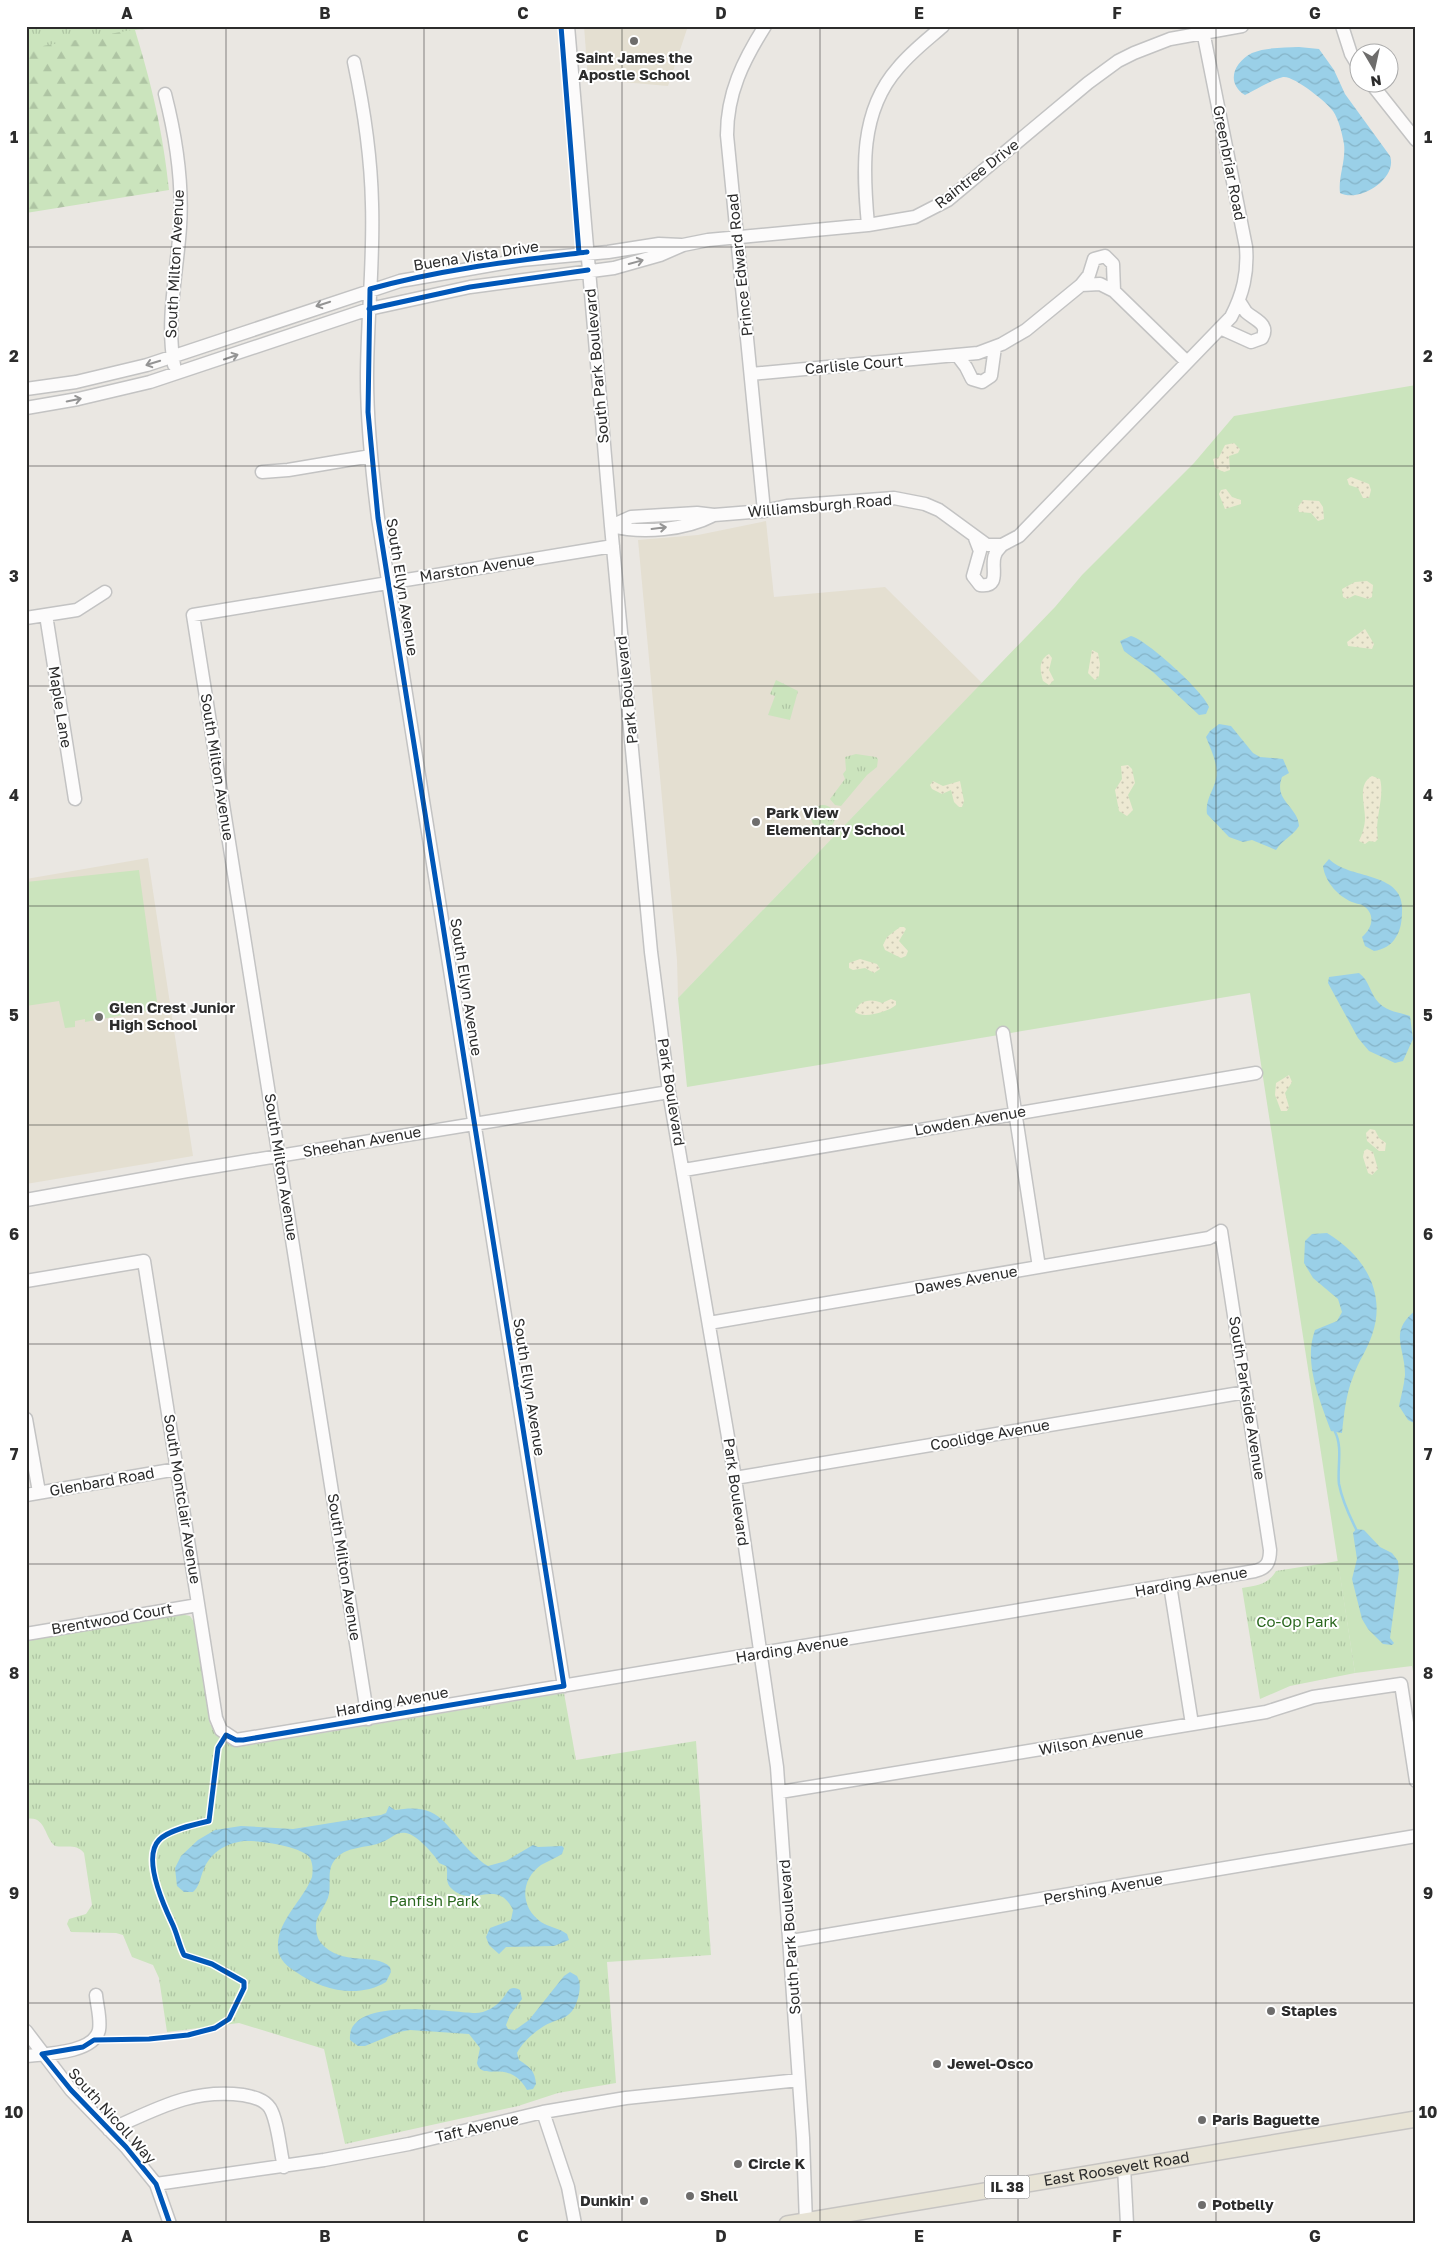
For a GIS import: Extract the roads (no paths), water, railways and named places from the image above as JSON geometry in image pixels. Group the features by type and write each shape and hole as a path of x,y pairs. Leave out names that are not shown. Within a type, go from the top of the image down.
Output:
{"main road":[{"name":"East Roosevelt Road","path":"788,2224 1416,2119"}],"street":[{"name":"South Park Boulevard","path":"568,26 611,526"},
{"name":"Prince Edward Road","path":"764,511 727,135 729,103 742,66 765,26"},
{"path":"868,225 864,153 874,110 896,69 943,26"},
{"name":"Raintree Drive","path":"587,252 608,252 659,244 683,245 737,237 902,221 933,209 969,184 1088,83 1118,61 1152,45 1202,30 1242,26"},
{"path":"1342,26 1350,51"},
{"name":"Greenbriar Road","path":"1188,362 1231,317 1239,301 1246,274 1246,247 1202,30"},
{"name":"South Ellyn Avenue","path":"354,62 368,133 371,169 372,235 367,380 371,456 389,582 564,1686"},
{"path":"1378,92 1416,140"},
{"name":"South Milton Avenue","path":"165,94 176,149 180,198 170,335 175,375"},
{"name":"Raintree Drive","path":"588,270 614,268 660,256 683,245"},
{"name":"Buena Vista Drive","path":"26,389 118,372 172,356 370,289 400,281 481,265 587,252"},
{"name":"Carlisle Court","path":"751,374 978,353 995,347 1033,325 1081,285 1089,275 1094,259 1105,256 1113,264 1114,291"},
{"name":"Buena Vista Drive","path":"26,408 111,392 175,375 369,309 470,287 588,270"},
{"path":"976,538 980,550 979,559 973,573 974,580 980,584 987,585 993,580 995,574 995,554 1002,545 1020,536 1188,362 1114,291 1100,284 1081,285"},
{"path":"1220,328 1251,342 1262,338 1264,331 1262,324 1246,312 1239,301"},
{"path":"957,355 966,366 972,379 982,382 991,376 995,347"},
{"path":"262,472 288,470 371,456"},
{"name":"Williamsburgh Road","path":"611,526 631,517 697,512 714,515 764,511 787,506 894,498 917,502 939,510 976,538 987,544 1002,545"},
{"name":"Park Boulevard","path":"611,526 650,942 669,1092 684,1170 735,1478 759,1654"},
{"name":"Marston Avenue","path":"193,616 613,546"},
{"path":"26,618 78,610 105,592"},
{"name":"Maple Lane","path":"46,615 75,799"},
{"name":"South Milton Avenue","path":"193,616 368,1719"},
{"path":"1003,1033 1040,1267"},
{"name":"Lowden Avenue","path":"684,1170 1256,1073"},
{"name":"Sheehan Avenue","path":"26,1200 475,1123 669,1092"},
{"name":"Dawes Avenue","path":"709,1323 1210,1238 1221,1231"},
{"name":"South Parkside Avenue","path":"1221,1231 1270,1550 1268,1564"},
{"name":"South Montclair Avenue","path":"26,1281 144,1261 216,1718 221,1730 226,1735"},
{"name":"Coolidge Avenue","path":"735,1478 1246,1392"},
{"path":"26,1419 33,1494"},
{"name":"Glenbard Road","path":"33,1494 177,1469"},
{"name":"Harding Avenue","path":"226,1735 236,1740 243,1740 1255,1571 1268,1564"},
{"path":"1170,1585 1192,1724"},
{"name":"Brentwood Court","path":"26,1634 198,1604"},
{"name":"South Park Boulevard","path":"759,1654 780,1792 799,2080 806,2222"},
{"name":"Wilson Avenue","path":"780,1792 1266,1712 1312,1697 1401,1684 1416,1781"},
{"name":"Pershing Avenue","path":"790,1941 1416,1836"},
{"path":"26,2056 83,2047 94,2040 99,2028 96,1995"},
{"name":"South Nicoll Way","path":"26,2031 71,2090 156,2184 170,2224"},
{"name":"Taft Avenue","path":"156,2184 284,2167 409,2144 543,2112 664,2093 799,2080"},
{"path":"109,2130 190,2096 215,2092 251,2097 260,2099 270,2108 284,2167"},
{"path":"543,2112 568,2187 574,2224"},
{"path":"1124,2168 1127,2224"}],"water":[{"path":"1299,47 1319,49 1334,70 1345,94 1390,156 1391,164 1388,172 1376,187 1357,195 1340,193 1344,144 1339,122 1330,107 1302,85 1294,80 1283,77 1245,95 1235,85 1234,73 1245,57 1257,51"},
{"path":"1131,636 1161,656 1197,690 1209,707 1206,714 1199,715 1153,672 1124,651 1120,641"},
{"path":"1219,724 1231,726 1253,753 1260,757 1283,759 1289,773 1282,777 1281,792 1283,798 1295,813 1299,826 1276,850 1252,840 1243,842 1229,837 1207,814 1207,804 1217,774 1214,758 1206,737"},
{"path":"1329,859 1338,866 1374,878 1395,889 1401,898 1402,917 1398,934 1389,945 1374,951 1365,946 1362,937 1371,925 1371,916 1366,908 1349,901 1334,889 1324,872 1323,866"},
{"path":"1359,973 1363,976 1382,1006 1410,1016 1413,1039 1403,1061 1395,1063 1369,1051 1358,1038 1328,983 1329,977"},
{"path":"1327,1233 1352,1252 1361,1264 1369,1276 1376,1304 1376,1319 1372,1335 1349,1390 1342,1433 1331,1431 1314,1381 1311,1355 1315,1330 1337,1321 1342,1312 1338,1299 1313,1278 1304,1263 1305,1241 1312,1234"},
{"path":"1416,1310 1416,1424 1408,1420 1399,1406 1405,1375 1400,1333 1407,1318"},
{"path":"1356,1529 1364,1530 1380,1547 1392,1553 1398,1561 1399,1571 1390,1638 1394,1643 1392,1645 1383,1644 1368,1629 1362,1619 1352,1579 1357,1559 1353,1533"},
{"path":"389,1806 395,1810 423,1809 432,1813 448,1825 473,1854 488,1866 506,1861 533,1845 538,1847 562,1846 564,1848 562,1854 534,1871 529,1878 525,1894 529,1909 534,1916 544,1924 567,1934 569,1940 554,1946 506,1947 499,1954 489,1945 486,1937 490,1928 511,1920 513,1910 507,1900 500,1895 492,1894 468,1896 459,1894 449,1885 446,1866 439,1863 420,1841 406,1833 399,1833 385,1841 356,1848 339,1856 332,1865 329,1894 316,1921 318,1937 321,1943 329,1950 338,1955 376,1960 390,1967 391,1972 386,1982 364,1990 340,1990 317,1984 290,1968 280,1957 278,1949 281,1929 312,1877 313,1870 310,1858 298,1850 269,1843 237,1842 219,1850 212,1856 204,1868 199,1884 193,1892 184,1892 177,1886 175,1868 181,1856 198,1840 215,1830 241,1826 293,1829 381,1815 386,1813"},
{"path":"570,1972 577,1976 580,1987 572,2012 538,2030 524,2042 517,2053 519,2060 529,2067 533,2073 536,2084 533,2089 527,2090 520,2080 505,2072 484,2071 480,2069 477,2063 480,2048 469,2034 410,2030 399,2032 365,2046 358,2046 350,2040 353,2026 364,2017 381,2012 401,2010 481,2012 497,2004 511,1988 520,1990 522,1999 510,2015 506,2025 508,2029 515,2030 529,2020 564,1976"}],"waterway":[{"path":"1335,1432 1339,1444 1339,1484 1348,1513 1356,1529"}],"place":[{"name":"Saint James the Apostle School","path":"634,41"},
{"name":"Park View Elementary School","path":"756,822"},
{"name":"Glen Crest Junior High School","path":"99,1017"},
{"name":"Staples","path":"1271,2011"},
{"name":"Jewel-Osco","path":"937,2064"},
{"name":"Paris Baguette","path":"1202,2120"},
{"name":"Circle K","path":"738,2164"},
{"name":"Shell","path":"690,2196"},
{"name":"Dunkin'","path":"644,2201"},
{"name":"Potbelly","path":"1202,2205"}],"park label":[{"name":"Co-Op Park","path":"1297,1622"},
{"name":"Panfish Park","path":"434,1901"}]}
